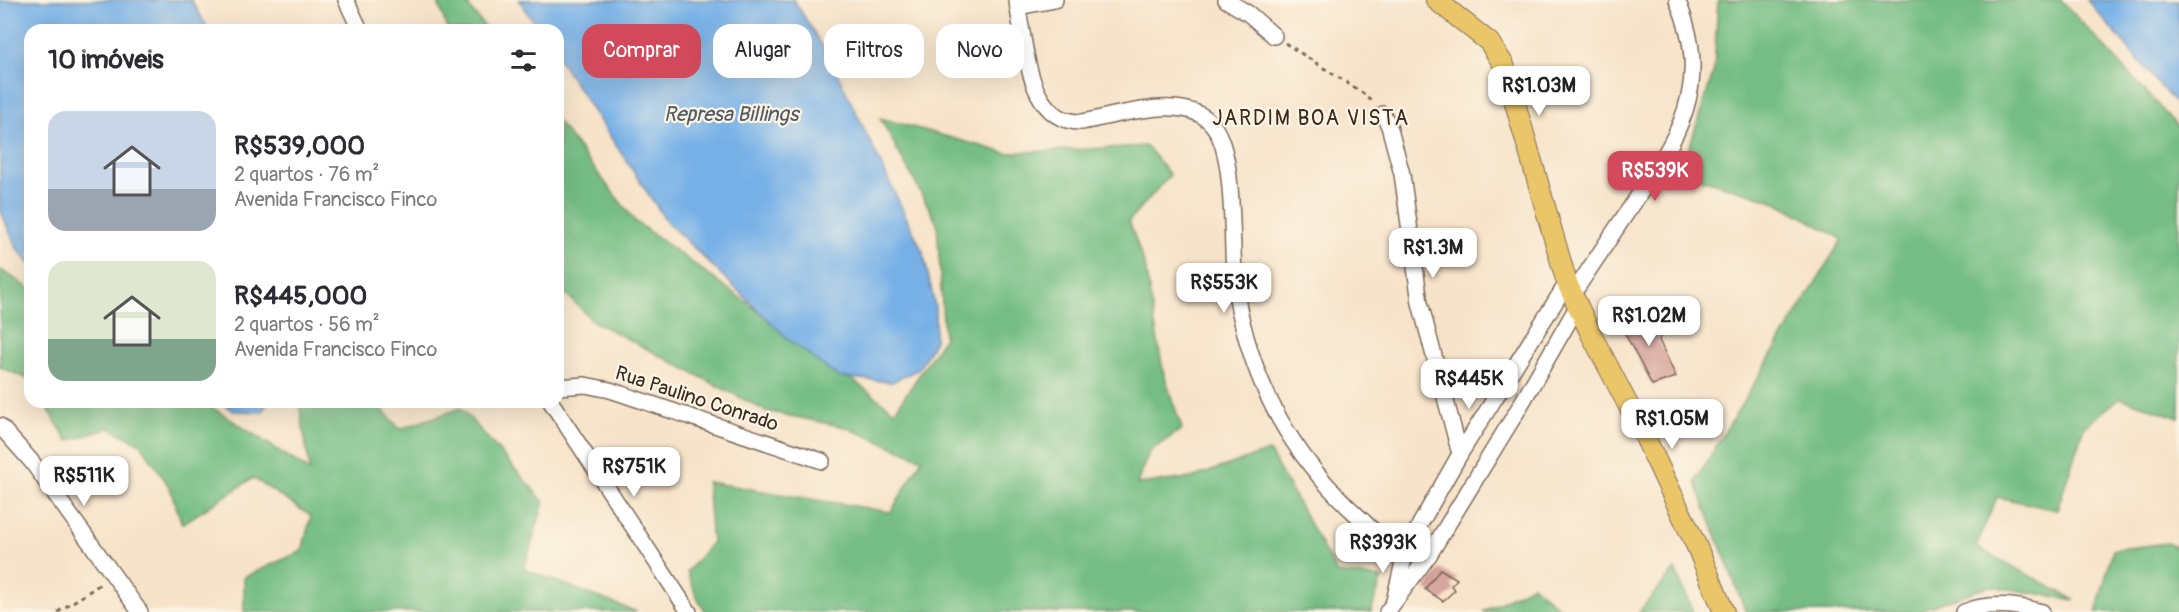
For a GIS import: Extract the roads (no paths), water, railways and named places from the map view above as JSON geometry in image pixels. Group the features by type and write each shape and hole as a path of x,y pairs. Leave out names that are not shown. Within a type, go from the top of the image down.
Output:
{"main road":[{"path":"1436,0 1489,42 1504,65 1572,295 1646,439 1697,547 1724,612"}],"street":[{"path":"346,0 357,24"},
{"path":"1055,0 1018,4 1028,66 1040,98 1048,109 1071,122 1162,108 1181,108 1208,120 1215,127 1224,149 1230,180 1236,292 1245,336 1264,391 1285,430 1348,507 1405,554 1420,557 1429,555"},
{"path":"1226,0 1249,14 1274,36"},
{"path":"1391,606 1405,554 1460,454 1572,295 1648,183 1675,138 1682,123 1690,89 1693,55 1686,21 1677,0"},
{"path":"1383,114 1389,126 1402,174 1420,303 1460,454"},
{"path":"1391,606 1429,555 1522,402 1572,295"},
{"name":"Rua Paulino Conrado","path":"564,387 585,385 610,390 822,461"},
{"path":"555,408 689,612"},
{"path":"0,426 17,442 140,612"},
{"path":"1964,612 2005,605 2042,612"}],"water":[{"path":"0,0 191,0 205,24 24,24 24,257 16,247 0,209"},
{"name":"Represa Billings","path":"519,0 794,0 809,24 713,24 713,78 812,78 812,29 824,49 824,78 840,78 923,252 935,306 935,340 919,369 892,382 838,377 788,339 667,222 564,67 564,24 535,24"},
{"path":"2087,0 2179,0 2179,108"},
{"path":"229,408 264,408 262,412 234,411"}],"district":[{"name":"JARDIM BOA VISTA","path":"1311,118"}]}
